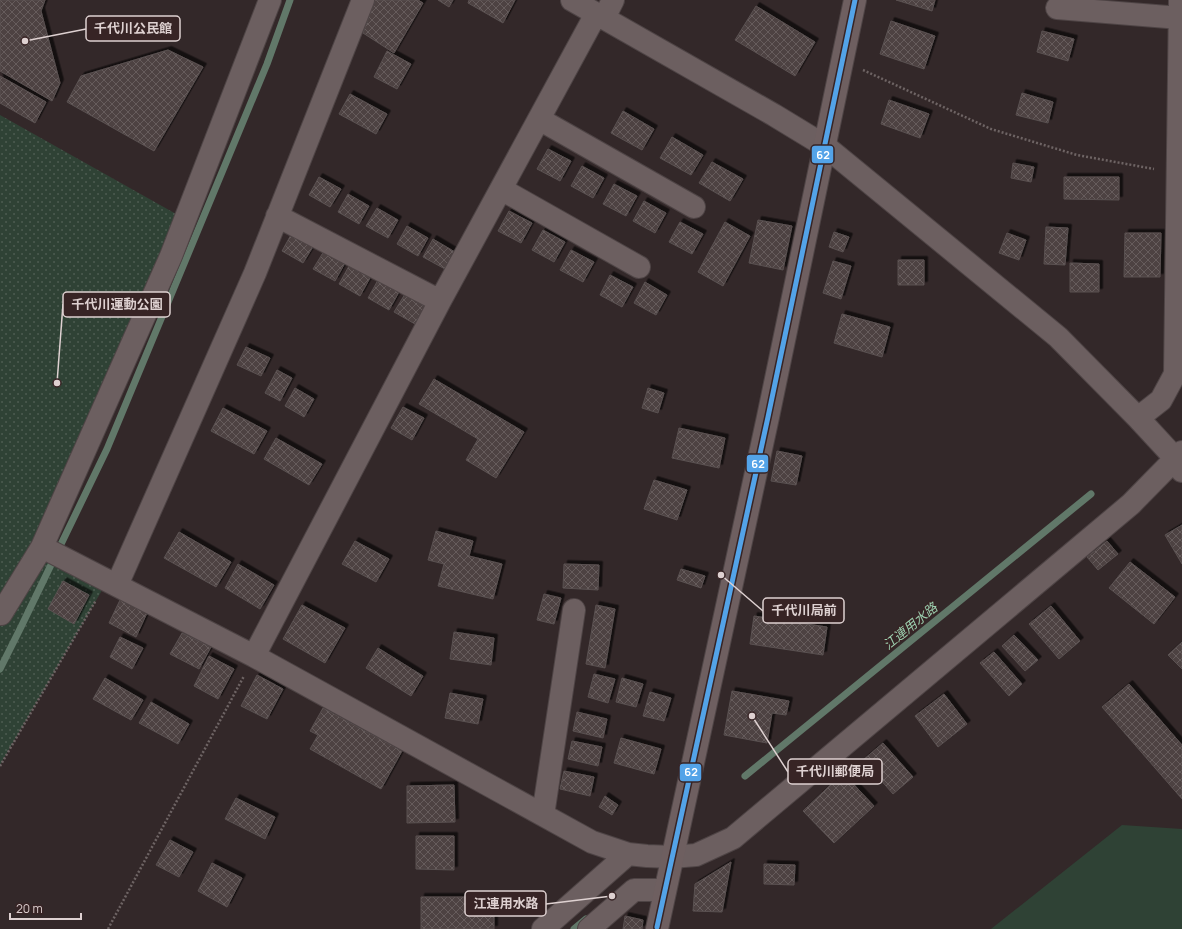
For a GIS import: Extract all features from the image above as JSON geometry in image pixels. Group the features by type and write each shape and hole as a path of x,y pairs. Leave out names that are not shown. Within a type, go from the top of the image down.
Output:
{"main road":[{"path":"657,929 765,432 856,0"}],"street":[{"path":"0,614 42,547 171,256 270,0"},
{"path":"112,582 255,273 362,0"},
{"path":"42,547 254,656 592,842 628,854 672,857 696,855 733,838 1131,504 1180,461 1058,336 825,146 604,10 572,0"},
{"path":"1057,8 1180,9 1179,161 1174,374 1161,400"},
{"path":"254,656 440,301 539,119 604,10"},
{"path":"539,119 694,207"},
{"path":"501,189 639,267"},
{"path":"277,216 440,301"},
{"path":"1138,418 1182,386"},
{"path":"543,815 574,610"},
{"path":"543,929 628,854"},
{"path":"589,929 634,890 666,890"}],"path":[{"path":"842,61 991,129 1076,155 1154,169 1179,161"},
{"path":"0,766 112,582"},
{"path":"108,929 254,656"}],"green space":[{"path":"0,115 185,219 43,547 108,580 0,765"},
{"path":"1122,825 1182,829 1182,929 991,929"}],"building":[{"path":"0,0 45,0 41,11 60,83 52,101 0,71"},
{"path":"375,0 418,0 423,3 394,53 363,33"},
{"path":"438,0 453,0 449,7"},
{"path":"469,0 515,0 503,23 468,3"},
{"path":"896,0 935,0 932,11"},
{"path":"756,6 815,42 795,76 735,40"},
{"path":"891,21 935,36 924,69 880,54"},
{"path":"1042,31 1074,39 1068,61 1037,52"},
{"path":"168,50 203,67 154,151 67,102 81,76"},
{"path":"387,51 411,64 397,89 374,77"},
{"path":"0,76 46,102 35,123 0,103"},
{"path":"1022,93 1053,102 1048,123 1016,115"},
{"path":"350,94 387,114 376,134 339,114"},
{"path":"889,100 929,114 920,138 881,124"},
{"path":"623,111 654,129 642,150 611,133"},
{"path":"672,137 703,155 691,175 660,158"},
{"path":"548,149 571,161 560,181 537,169"},
{"path":"712,162 743,179 730,201 699,183"},
{"path":"1013,163 1034,167 1031,182 1011,178"},
{"path":"582,166 604,178 593,198 571,186"},
{"path":"319,177 341,189 330,207 309,195"},
{"path":"1064,177 1119,177 1119,200 1064,199"},
{"path":"614,184 637,196 626,216 603,204"},
{"path":"348,194 369,206 359,224 338,212"},
{"path":"644,201 666,213 655,233 633,221"},
{"path":"377,208 398,220 388,238 366,226"},
{"path":"509,211 532,223 521,243 498,231"},
{"path":"758,220 792,226 783,270 749,263"},
{"path":"680,222 703,234 692,254 669,242"},
{"path":"725,222 750,236 723,286 698,272"},
{"path":"407,226 428,238 418,256 397,244"},
{"path":"1046,227 1068,228 1065,265 1044,264"},
{"path":"543,230 565,242 554,262 532,250"},
{"path":"834,232 849,237 843,252 829,247"},
{"path":"292,233 314,245 303,263 282,251"},
{"path":"1007,233 1026,240 1019,260 999,253"},
{"path":"1125,233 1161,233 1160,277 1124,277"},
{"path":"433,239 455,252 445,269 423,257"},
{"path":"571,250 594,262 583,282 560,270"},
{"path":"324,251 345,263 335,281 313,269"},
{"path":"898,260 924,260 924,285 898,285"},
{"path":"833,261 851,266 841,299 823,293"},
{"path":"1070,263 1099,264 1099,292 1070,292"},
{"path":"349,266 370,278 360,296 339,284"},
{"path":"610,275 633,287 622,307 600,295"},
{"path":"378,280 399,292 389,310 368,298"},
{"path":"645,282 667,295 656,315 634,303"},
{"path":"405,294 426,307 415,324 394,312"},
{"path":"842,314 890,327 882,357 834,343"},
{"path":"246,347 270,358 261,376 237,365"},
{"path":"277,370 292,378 280,401 265,393"},
{"path":"434,379 524,432 496,478 466,460 478,439 419,404"},
{"path":"295,388 314,399 304,417 285,406"},
{"path":"648,388 664,393 658,413 642,408"},
{"path":"403,407 424,418 412,440 391,428"},
{"path":"223,408 267,431 254,454 211,431"},
{"path":"679,428 725,438 719,468 672,458"},
{"path":"276,438 322,464 309,485 264,459"},
{"path":"777,451 802,456 796,485 771,481"},
{"path":"654,480 687,490 677,520 644,509"},
{"path":"1182,525 1182,564 1165,535"},
{"path":"436,531 473,541 469,556 502,564 493,599 438,586 444,564 428,560"},
{"path":"179,532 231,562 216,587 164,558"},
{"path":"355,541 389,559 376,582 342,564"},
{"path":"1107,541 1118,554 1098,570 1087,557"},
{"path":"1130,562 1175,597 1154,624 1109,588"},
{"path":"238,564 274,585 260,609 225,588"},
{"path":"564,564 599,565 598,590 563,588"},
{"path":"681,569 705,576 701,588 677,580"},
{"path":"63,581 89,595 74,624 48,609"},
{"path":"544,594 561,598 554,624 537,620"},
{"path":"120,600 147,613 136,637 109,623"},
{"path":"302,605 345,628 325,663 283,639"},
{"path":"596,605 615,609 605,668 586,664"},
{"path":"1051,606 1080,641 1059,659 1029,624"},
{"path":"754,616 827,627 823,655 750,644"},
{"path":"454,632 494,638 491,665 450,659"},
{"path":"182,633 211,647 199,669 170,654"},
{"path":"1014,635 1038,660 1025,671 1002,646"},
{"path":"120,637 143,648 132,669 110,657"},
{"path":"1182,642 1182,669 1168,655"},
{"path":"378,648 423,676 411,696 366,668"},
{"path":"994,652 1022,684 1009,696 980,663"},
{"path":"209,656 234,669 218,699 194,686"},
{"path":"594,674 615,679 608,703 588,697"},
{"path":"257,675 283,689 267,719 241,706"},
{"path":"105,678 143,700 131,720 93,699"},
{"path":"622,678 643,684 636,707 616,702"},
{"path":"1129,684 1182,745 1182,799 1102,707"},
{"path":"732,691 789,701 786,715 772,713 767,743 724,735"},
{"path":"650,692 671,698 664,721 643,716"},
{"path":"450,693 483,699 478,724 445,718"},
{"path":"944,694 967,724 938,747 915,716"},
{"path":"151,702 189,724 178,744 139,723"},
{"path":"323,708 402,751 381,789 310,749 318,735 310,731"},
{"path":"577,712 607,719 603,738 573,731"},
{"path":"621,738 661,749 654,774 614,763"},
{"path":"572,741 602,747 598,766 568,759"},
{"path":"883,743 913,777 893,794 863,760"},
{"path":"564,771 594,777 590,796 560,789"},
{"path":"843,773 874,806 834,843 803,811"},
{"path":"454,785 455,822 407,823 407,786"},
{"path":"605,796 618,805 612,815 599,807"},
{"path":"236,798 275,817 265,839 225,819"},
{"path":"416,836 454,836 454,870 416,869"},
{"path":"170,840 193,852 179,877 156,865"},
{"path":"731,862 722,912 693,911 695,884"},
{"path":"212,863 242,878 227,907 198,891"},
{"path":"764,864 795,865 794,885 764,884"},
{"path":"421,897 494,897 494,929 421,929"},
{"path":"625,916 643,920 642,929 623,929"}],"waterway":[{"path":"0,669 107,449 267,64 290,0"},
{"name":"江連用水路","path":"745,776 1091,494"},
{"name":"江連用水路","path":"574,929 586,919"}],"transit line":[{"name":"62","path":"657,927 768,417 855,0"}],"place":[{"name":"千代川公民館","path":"25,41"},
{"name":"千代川運動公園","path":"57,383"},
{"name":"千代川局前","path":"721,575"},
{"name":"千代川郵便局","path":"752,716"},
{"name":"江連用水路","path":"612,896"}]}
